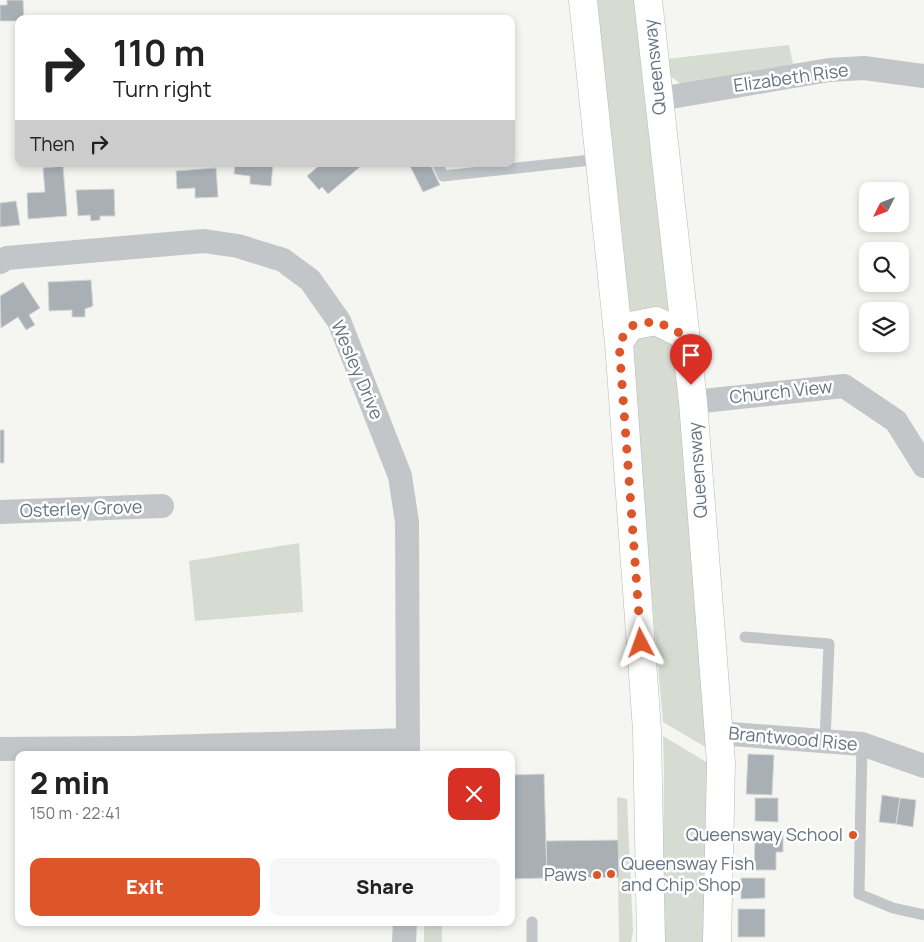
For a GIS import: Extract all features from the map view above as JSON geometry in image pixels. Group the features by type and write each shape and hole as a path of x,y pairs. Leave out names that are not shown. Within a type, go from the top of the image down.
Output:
{"street":[{"path":"583,0 619,343 647,730 651,942"},
{"name":"Queensway","path":"648,0 693,402 721,763 717,942"},
{"name":"Elizabeth Rise","path":"658,98 829,70 864,68 924,76"},
{"name":"Wesley Drive","path":"0,262 7,258 204,241 238,246 283,260 310,280 339,322 400,476 407,522 408,747"},
{"path":"619,343 630,326 656,321 684,335"},
{"name":"Church View","path":"693,402 844,386 896,421 924,466"},
{"name":"Osterley Grove","path":"0,512 162,506"},
{"name":"Brantwood Rise","path":"718,733 862,744 924,766"},
{"path":"0,749 408,747"},
{"path":"404,942 405,926"}],"lane":[{"path":"439,167 442,176 600,159"},
{"path":"746,637 830,644 825,741"},
{"path":"862,744 859,894 893,908 924,914"},
{"path":"532,922 532,942"}],"shaded area":[{"path":"593,0 642,0 673,315 630,317"},
{"path":"789,45 793,64 681,84 669,75 666,59"},
{"path":"654,329 676,343 712,751 663,722 630,352 637,333"},
{"path":"299,543 303,612 195,621 189,561"},
{"path":"663,736 713,766 711,942 662,942"},
{"path":"617,797 627,799 633,932 631,942 619,942"},
{"path":"424,926 442,926 442,942 424,942"}],"building":[{"path":"7,0 23,0 24,15 15,15 15,21 0,21 0,5 7,5"},
{"path":"63,167 67,216 28,219 27,193 45,192 43,168"},
{"path":"235,167 273,167 271,186 250,184 250,176 234,174"},
{"path":"318,167 360,167 328,194 322,187 319,190 307,176"},
{"path":"410,167 431,167 440,185 423,192"},
{"path":"216,168 218,197 195,198 195,188 177,189 176,171"},
{"path":"114,189 115,216 100,216 100,220 91,221 90,215 78,216 76,190"},
{"path":"16,201 20,225 0,227 0,203"},
{"path":"91,280 93,306 85,309 85,317 72,317 72,310 49,311 48,282"},
{"path":"23,282 40,308 29,315 35,325 26,330 18,317 1,328 0,296"},
{"path":"0,430 4,430 4,463 0,463"},
{"path":"748,754 774,755 772,795 746,794"},
{"path":"544,774 547,878 515,879 515,775"},
{"path":"882,795 900,798 896,824 879,822"},
{"path":"755,798 778,798 778,822 755,821"},
{"path":"900,798 916,800 913,827 896,824"},
{"path":"755,835 783,835 783,852 776,852 776,870 754,870"},
{"path":"618,840 619,877 547,878 546,841"},
{"path":"741,878 765,878 765,898 741,899"},
{"path":"738,909 765,909 765,937 738,937"}],"place":[{"name":"Queensway School","path":"853,835"},
{"name":"Queensway Fish and Chip Shop","path":"611,874"},
{"name":"Paws","path":"597,875"}],"route":[{"path":"641,643 619,343 630,326 656,321 684,335 691,385"}]}
